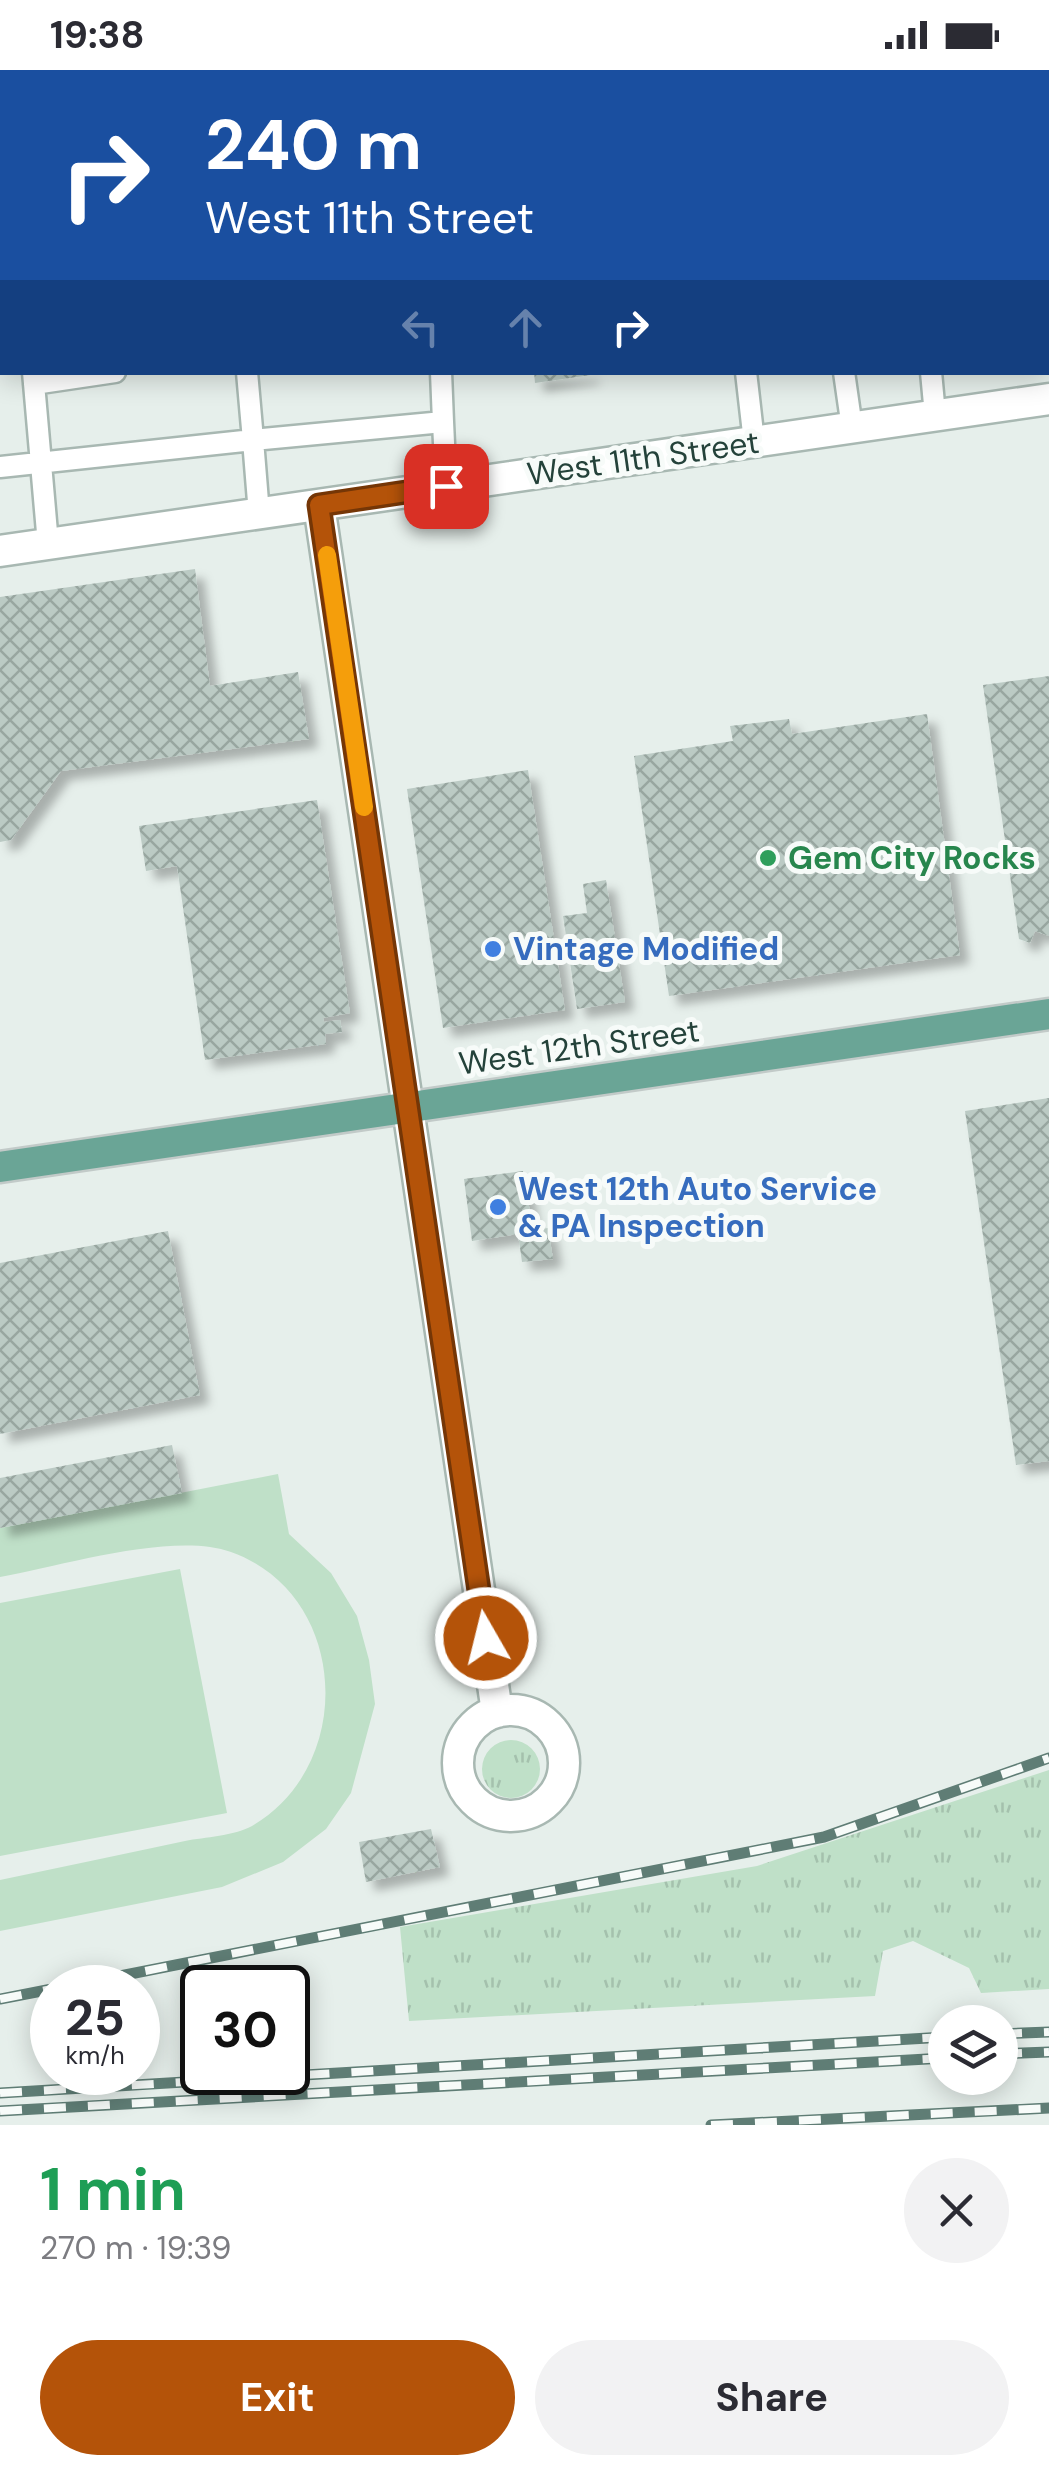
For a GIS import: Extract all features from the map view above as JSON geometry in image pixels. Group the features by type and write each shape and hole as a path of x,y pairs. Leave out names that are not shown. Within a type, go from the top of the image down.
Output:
{"main road":[{"name":"West 12th Street","path":"0,1167 1049,1014"}],"street":[{"name":"West 11th Street","path":"0,551 1049,399"},
{"path":"319,505 497,1712"}],"lane":[{"path":"48,544 33,378 74,375"},
{"path":"247,375 258,514"},
{"path":"441,375 446,486"},
{"path":"746,375 754,442"},
{"path":"844,375 852,428"},
{"path":"931,375 936,415"},
{"path":"0,468 443,422"}],"green space":[{"path":"278,1474 289,1534 331,1573 357,1616 369,1660 375,1704 351,1793 326,1829 283,1862 222,1887 0,1931 0,1880 252,1826 286,1798 310,1763 323,1724 325,1682 317,1641 299,1604 270,1573 231,1552 207,1547 149,1548 0,1577 0,1528"},
{"path":"180,1569 227,1813 0,1856 0,1603"},
{"path":"511,1740 532,1748 540,1769 532,1790 511,1798 490,1790 482,1769 490,1748"},
{"path":"1049,1770 1049,1989 981,1993 969,1968 913,1941 883,1951 875,1996 409,2021 400,1927 757,1866"}],"building":[{"path":"534,375 591,375 535,383"},
{"path":"195,569 210,686 298,672 309,739 61,771 11,840 0,842 0,597"},
{"path":"1049,676 1049,936 1035,931 1030,943 1019,939 983,685"},
{"path":"927,714 960,955 669,996 634,756 733,741 730,726 789,719 792,734"},
{"path":"528,770 565,1010 443,1028 407,789"},
{"path":"317,800 350,1013 323,1018 324,1022 340,1020 342,1032 325,1034 326,1044 205,1060 177,866 146,871 139,826"},
{"path":"606,880 625,1002 577,1009 563,916 587,913 583,884"},
{"path":"1049,1098 1049,1461 1016,1465 965,1111"},
{"path":"523,1171 533,1230 548,1228 553,1259 522,1262 518,1234 472,1241 464,1179"},
{"path":"168,1231 200,1395 0,1434 0,1263"},
{"path":"172,1445 182,1493 0,1528 0,1478"},
{"path":"431,1829 440,1867 366,1882 359,1842"}],"railway":[{"path":"160,1968 824,1837 1049,1758"},
{"path":"0,1999 30,1993"},
{"path":"1018,2033 1049,2032"},
{"path":"0,2093 928,2038"},
{"path":"1018,2053 1049,2052"},
{"path":"0,2111 928,2059"},
{"path":"711,2125 1049,2108"}],"slow traffic":[{"path":"327,555 364,807"}],"place":[{"name":"Gem City Rocks","path":"768,858"},
{"name":"Vintage Modified","path":"493,949"},
{"name":"West 12th Auto Service & PA Inspection","path":"498,1207"}],"route":[{"path":"446,486 319,505 486,1638"}]}
